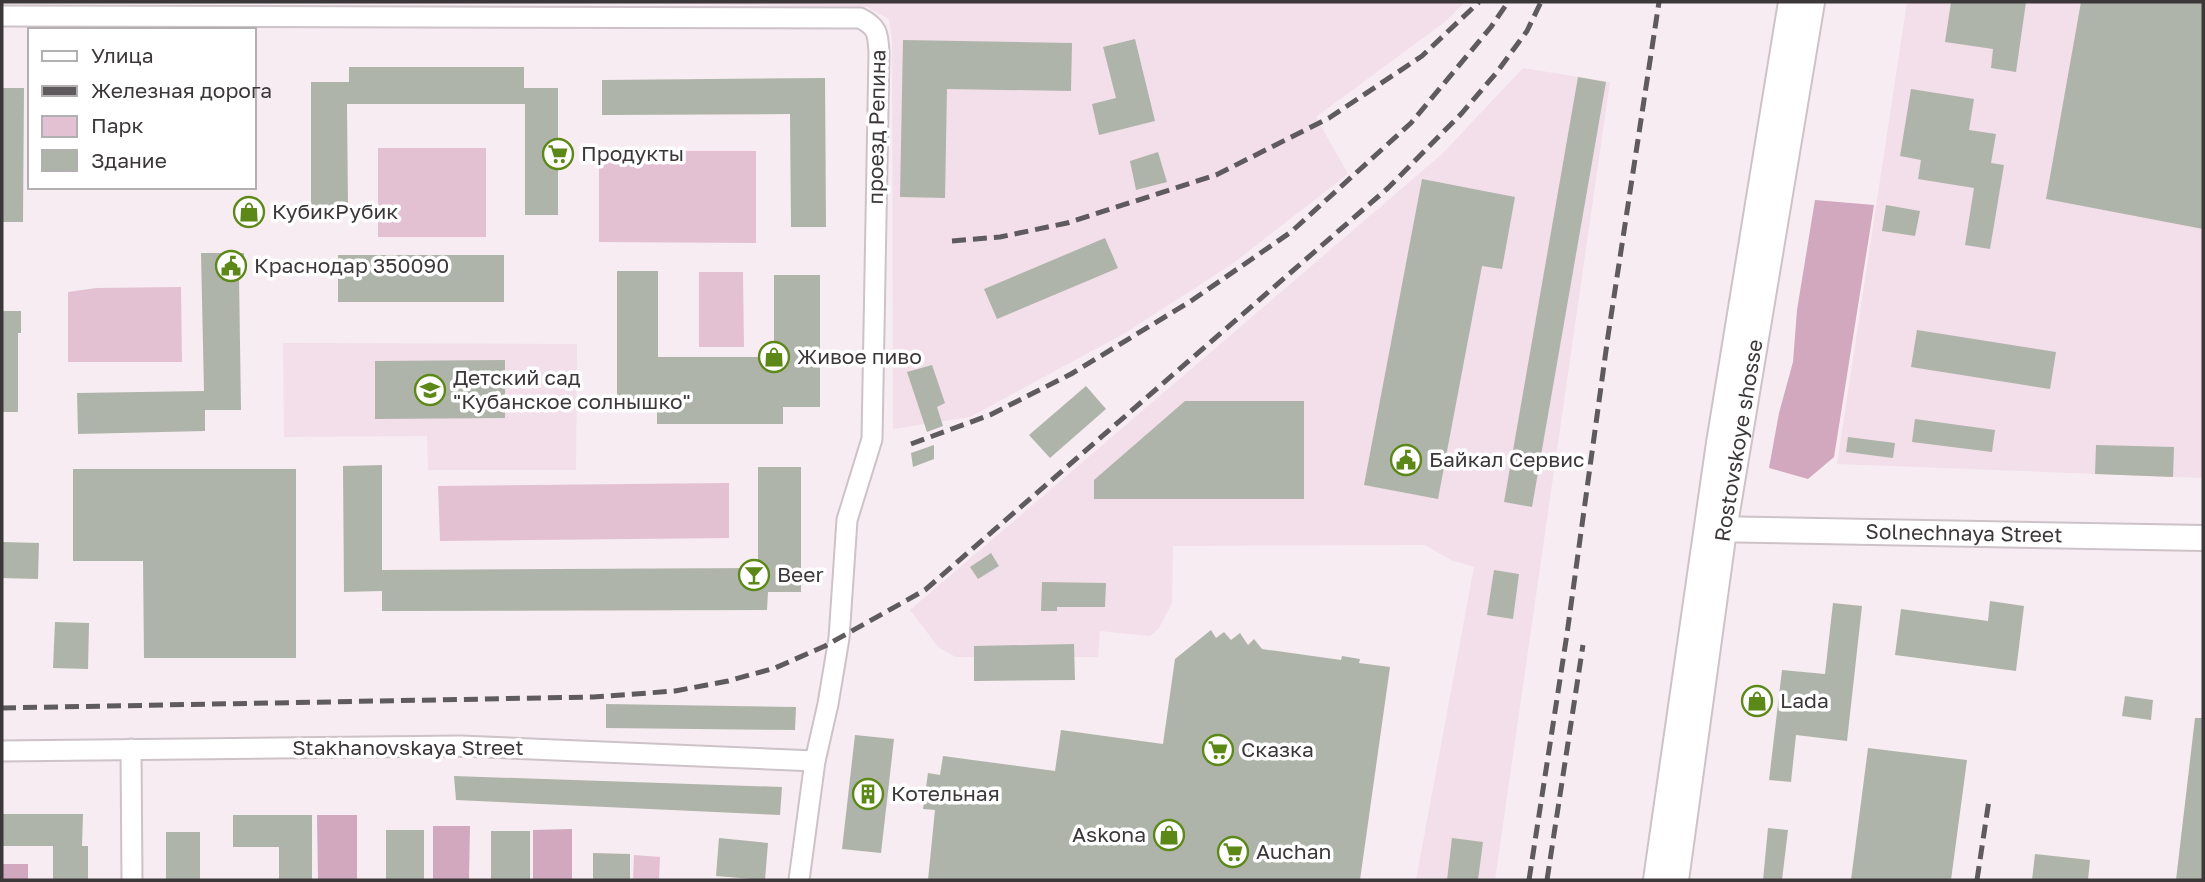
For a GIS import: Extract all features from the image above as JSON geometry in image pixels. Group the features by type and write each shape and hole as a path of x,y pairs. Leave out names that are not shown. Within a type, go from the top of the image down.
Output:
{"main road":[{"name":"Rostovskoye shosse","path":"1656,880 1715,529 1791,2"},
{"name":"Rostovskoye shosse","path":"1676,880 1715,529 1738,446 1812,2"},
{"path":"1738,446 1738,499 1746,511 1757,519 1765,522 1884,527 1888,533"},
{"name":"Solnechnaya Street","path":"1715,529 2203,538"}],"street":[{"name":"проезд Репина","path":"2,16 860,18 871,23 877,33 879,53 872,439 847,520 839,638 815,761"},
{"name":"Stakhanovskaya Street","path":"2,751 460,746 815,761"},
{"path":"131,750 132,880"},
{"path":"799,880 815,761"}],"shaded area":[{"path":"567,2 1465,2 1446,21 1316,117 1348,174 1232,264 1125,333 970,417 893,429 892,42 889,19 867,7"},
{"path":"1907,2 2203,2 2203,478 1837,464"},
{"path":"1523,68 1610,82 1495,880 1416,880 1474,567 1451,560 1425,545 1173,546 1172,603 1159,628 1150,636 1100,631 1098,657 956,657 939,648 910,610 1442,154"},
{"path":"1815,200 1874,205 1834,457 1808,479 1769,468 1779,413 1793,362 1797,310"},
{"name":"Детский сад \"Кубанское солнышко\"","path":"283,343 577,344 576,470 428,470 427,436 284,437"},
{"path":"317,815 357,815 357,880 318,880"},
{"path":"433,826 470,826 469,880 433,880"},
{"path":"572,829 572,880 533,880 533,830"},
{"path":"2,864 28,864 28,880 2,880"}],"green space":[{"path":"378,148 486,148 486,237 378,237"},
{"path":"599,151 756,151 756,243 599,242"},
{"path":"699,272 743,272 744,347 699,347"},
{"path":"181,287 182,362 68,362 68,292 96,288"},
{"path":"729,483 729,538 440,541 438,486"},
{"path":"634,855 660,857 659,880 633,880"}],"building":[{"path":"1951,2 2026,2 2016,72 1991,68 1993,49 1945,42"},
{"path":"2081,2 2203,2 2203,229 2046,199"},
{"path":"1135,39 1155,121 1099,135 1092,104 1116,98 1103,47"},
{"path":"903,40 1072,43 1071,91 947,89 945,198 900,197"},
{"path":"349,67 524,67 524,88 558,88 558,215 525,215 525,104 347,104 348,210 311,210 311,82 349,82"},
{"path":"1578,77 1606,82 1532,507 1504,502"},
{"path":"825,78 826,227 791,227 790,114 602,115 602,80"},
{"path":"2,88 24,88 23,222 2,222"},
{"path":"1911,89 1974,99 1969,130 1996,134 1991,163 2004,165 1990,249 1965,245 1974,188 1918,179 1921,160 1900,156"},
{"path":"1158,152 1167,182 1136,190 1130,161"},
{"path":"1422,179 1515,197 1502,269 1482,266 1438,499 1364,485"},
{"path":"1886,205 1920,211 1915,236 1882,231"},
{"path":"1105,238 1118,268 997,319 984,289"},
{"path":"201,253 244,253 244,276 239,276 241,410 205,410 205,431 78,434 77,393 204,391"},
{"path":"338,255 504,255 504,302 338,302"},
{"path":"617,271 658,271 658,357 774,357 774,275 820,275 820,407 783,407 783,424 657,424 657,407 617,407"},
{"path":"2,311 21,311 21,333 18,333 18,412 2,412"},
{"path":"1917,330 2056,352 2050,389 1911,367"},
{"path":"505,360 505,418 375,419 375,361"},
{"path":"932,365 945,403 937,407 943,426 927,432 907,372"},
{"path":"1086,386 1106,409 1050,458 1029,435"},
{"path":"1185,401 1304,401 1304,499 1094,499 1094,480"},
{"path":"1915,419 1995,430 1992,452 1912,442"},
{"path":"1848,437 1895,443 1893,458 1846,452"},
{"path":"934,445 934,459 913,467 911,453"},
{"path":"2096,445 2174,447 2173,477 2095,474"},
{"path":"382,465 382,570 758,568 758,467 801,467 801,592 768,592 767,610 382,611 382,591 344,592 343,466"},
{"path":"73,469 296,469 296,658 144,658 143,561 73,561"},
{"path":"2,542 39,543 38,579 2,578"},
{"path":"991,553 999,566 978,579 970,567"},
{"path":"1494,570 1519,574 1513,619 1487,615"},
{"path":"1042,582 1106,583 1105,607 1057,607 1057,611 1041,611"},
{"path":"1990,601 2024,606 2016,671 1895,655 1901,609 1988,621"},
{"path":"1833,603 1862,606 1847,741 1796,735 1791,782 1769,780 1782,670 1825,674"},
{"path":"55,622 89,623 88,669 53,668"},
{"name":"Сказка","path":"1211,630 1216,638 1224,632 1231,640 1240,633 1248,645 1254,639 1262,649 1341,660 1342,656 1360,659 1359,663 1390,667 1360,880 928,880 935,810 923,809 928,773 940,775 943,756 1055,771 1061,730 1163,744 1175,659"},
{"path":"1074,644 1075,680 974,681 974,646"},
{"path":"2125,696 2153,700 2151,720 2122,716"},
{"path":"606,704 796,707 795,730 606,728"},
{"path":"2195,718 2203,718 2203,880 2176,880"},
{"name":"Котельная","path":"855,735 894,739 881,853 842,849"},
{"path":"1868,748 1967,760 1951,880 1851,880"},
{"path":"454,776 782,787 780,815 456,800"},
{"path":"2,814 83,814 82,846 88,846 88,880 53,880 53,846 2,846"},
{"path":"233,815 312,815 312,880 279,880 279,847 233,847"},
{"path":"1768,828 1788,830 1782,880 1763,880"},
{"path":"386,830 424,830 424,880 386,880"},
{"path":"491,831 530,831 530,880 491,880"},
{"path":"166,832 200,832 200,880 166,880"},
{"path":"719,838 768,843 765,880 716,876"},
{"path":"1452,838 1483,842 1478,880 1447,880"},
{"path":"593,853 630,854 630,880 593,880"},
{"path":"2035,854 2090,860 2088,880 2032,880"}],"railway":[{"path":"952,241 1000,237 1067,223 1216,175 1329,118 1422,56 1479,2"},
{"path":"911,444 990,415 1071,374 1191,301 1291,232 1411,123 1491,27 1508,2"},
{"path":"2,708 593,697 675,691 728,681 775,668 825,646 925,590 1388,188 1462,113 1497,72 1527,31 1541,2"},
{"path":"1529,880 1659,2"},
{"path":"1547,880 1583,645"},
{"path":"1977,880 1989,800"}],"place":[{"name":"Продукты","path":"558,154"},
{"name":"КубикРубик","path":"249,212"},
{"name":"Краснодар 350090","path":"231,266"},
{"name":"Живое пиво","path":"774,357"},
{"name":"Детский сад \"Кубанское солнышко\"","path":"430,390"},
{"name":"Байкал Сервис","path":"1406,460"},
{"name":"Beer","path":"754,575"},
{"name":"Lada","path":"1757,701"},
{"name":"Сказка","path":"1218,750"},
{"name":"Котельная","path":"868,794"},
{"name":"Askona","path":"1169,835"},
{"name":"Auchan","path":"1233,852"}]}
